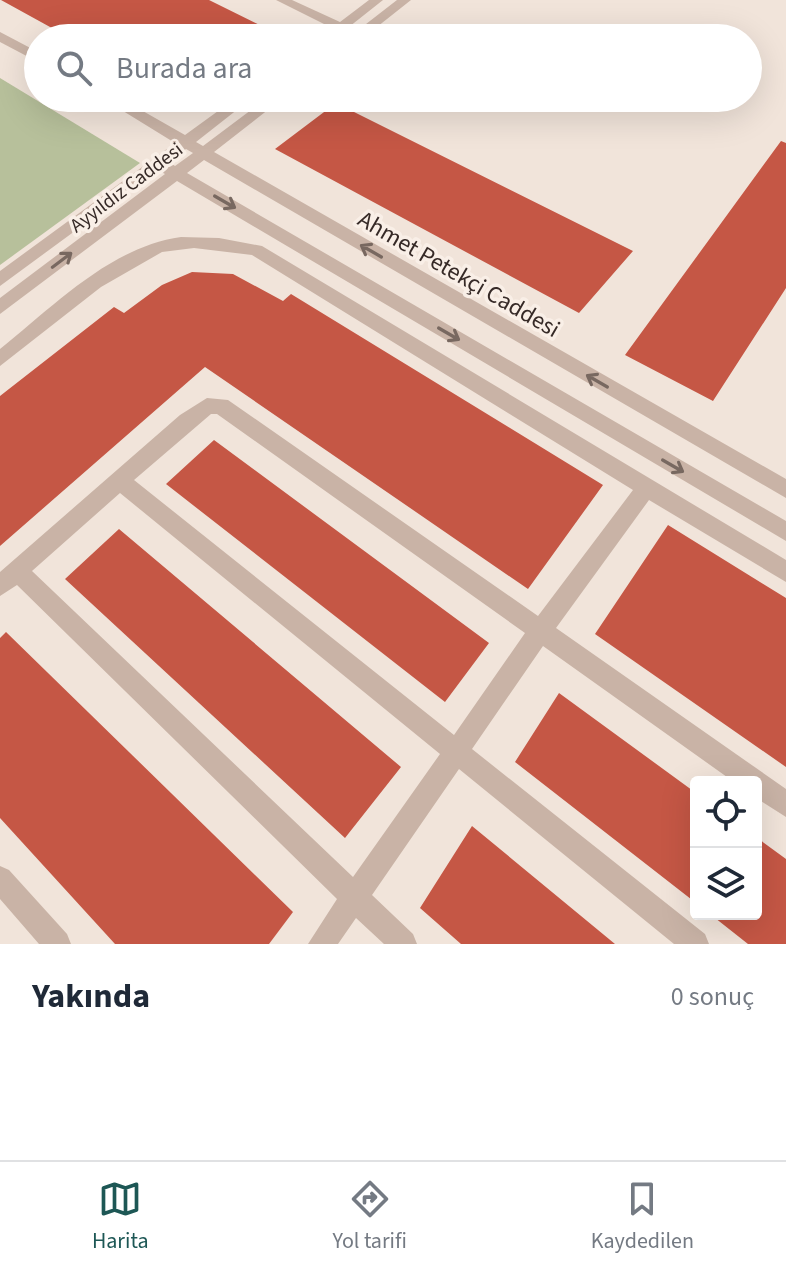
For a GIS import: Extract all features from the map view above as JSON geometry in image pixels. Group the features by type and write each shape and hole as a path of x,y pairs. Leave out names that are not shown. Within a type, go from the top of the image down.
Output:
{"street":[{"path":"282,0 334,24"},
{"path":"345,24 377,0"},
{"path":"373,24 405,0"},
{"path":"0,36 24,50"},
{"name":"Ahmet Petekçi Caddesi","path":"132,112 786,489"},
{"name":"Ayyıldız Caddesi","path":"0,280 226,112"},
{"name":"Ayyıldız Caddesi","path":"0,307 258,112"},
{"path":"158,163 786,532"},
{"path":"0,359 116,268 159,247 203,242 256,250 786,572"},
{"path":"403,944 9,579 207,406 221,406 748,776"},
{"path":"120,481 458,750 695,944"},
{"path":"322,944 541,630 645,489"},
{"path":"762,786 786,804"},
{"path":"0,879 57,944"}],"green space":[{"path":"0,78 24,93 24,112 56,112 140,163 0,265"}],"building":[{"path":"1,0 209,0 258,24 45,24"},
{"path":"324,112 354,112 633,251 579,313 275,149"},
{"path":"781,141 786,143 786,288 713,401 625,355"},
{"path":"192,272 233,274 283,301 291,294 603,485 528,589 205,367 0,546 0,396 114,307 124,313 162,285"},
{"path":"214,440 489,643 445,702 166,484"},
{"path":"668,525 786,598 786,767 595,634"},
{"path":"119,529 401,767 345,838 65,579"},
{"path":"6,632 293,912 269,944 115,944 0,818 0,638"},
{"path":"559,693 690,789 690,898 515,762"},
{"path":"472,826 615,944 461,944 420,908"},
{"path":"762,841 786,859 786,944 748,944 718,920 762,920"}]}
